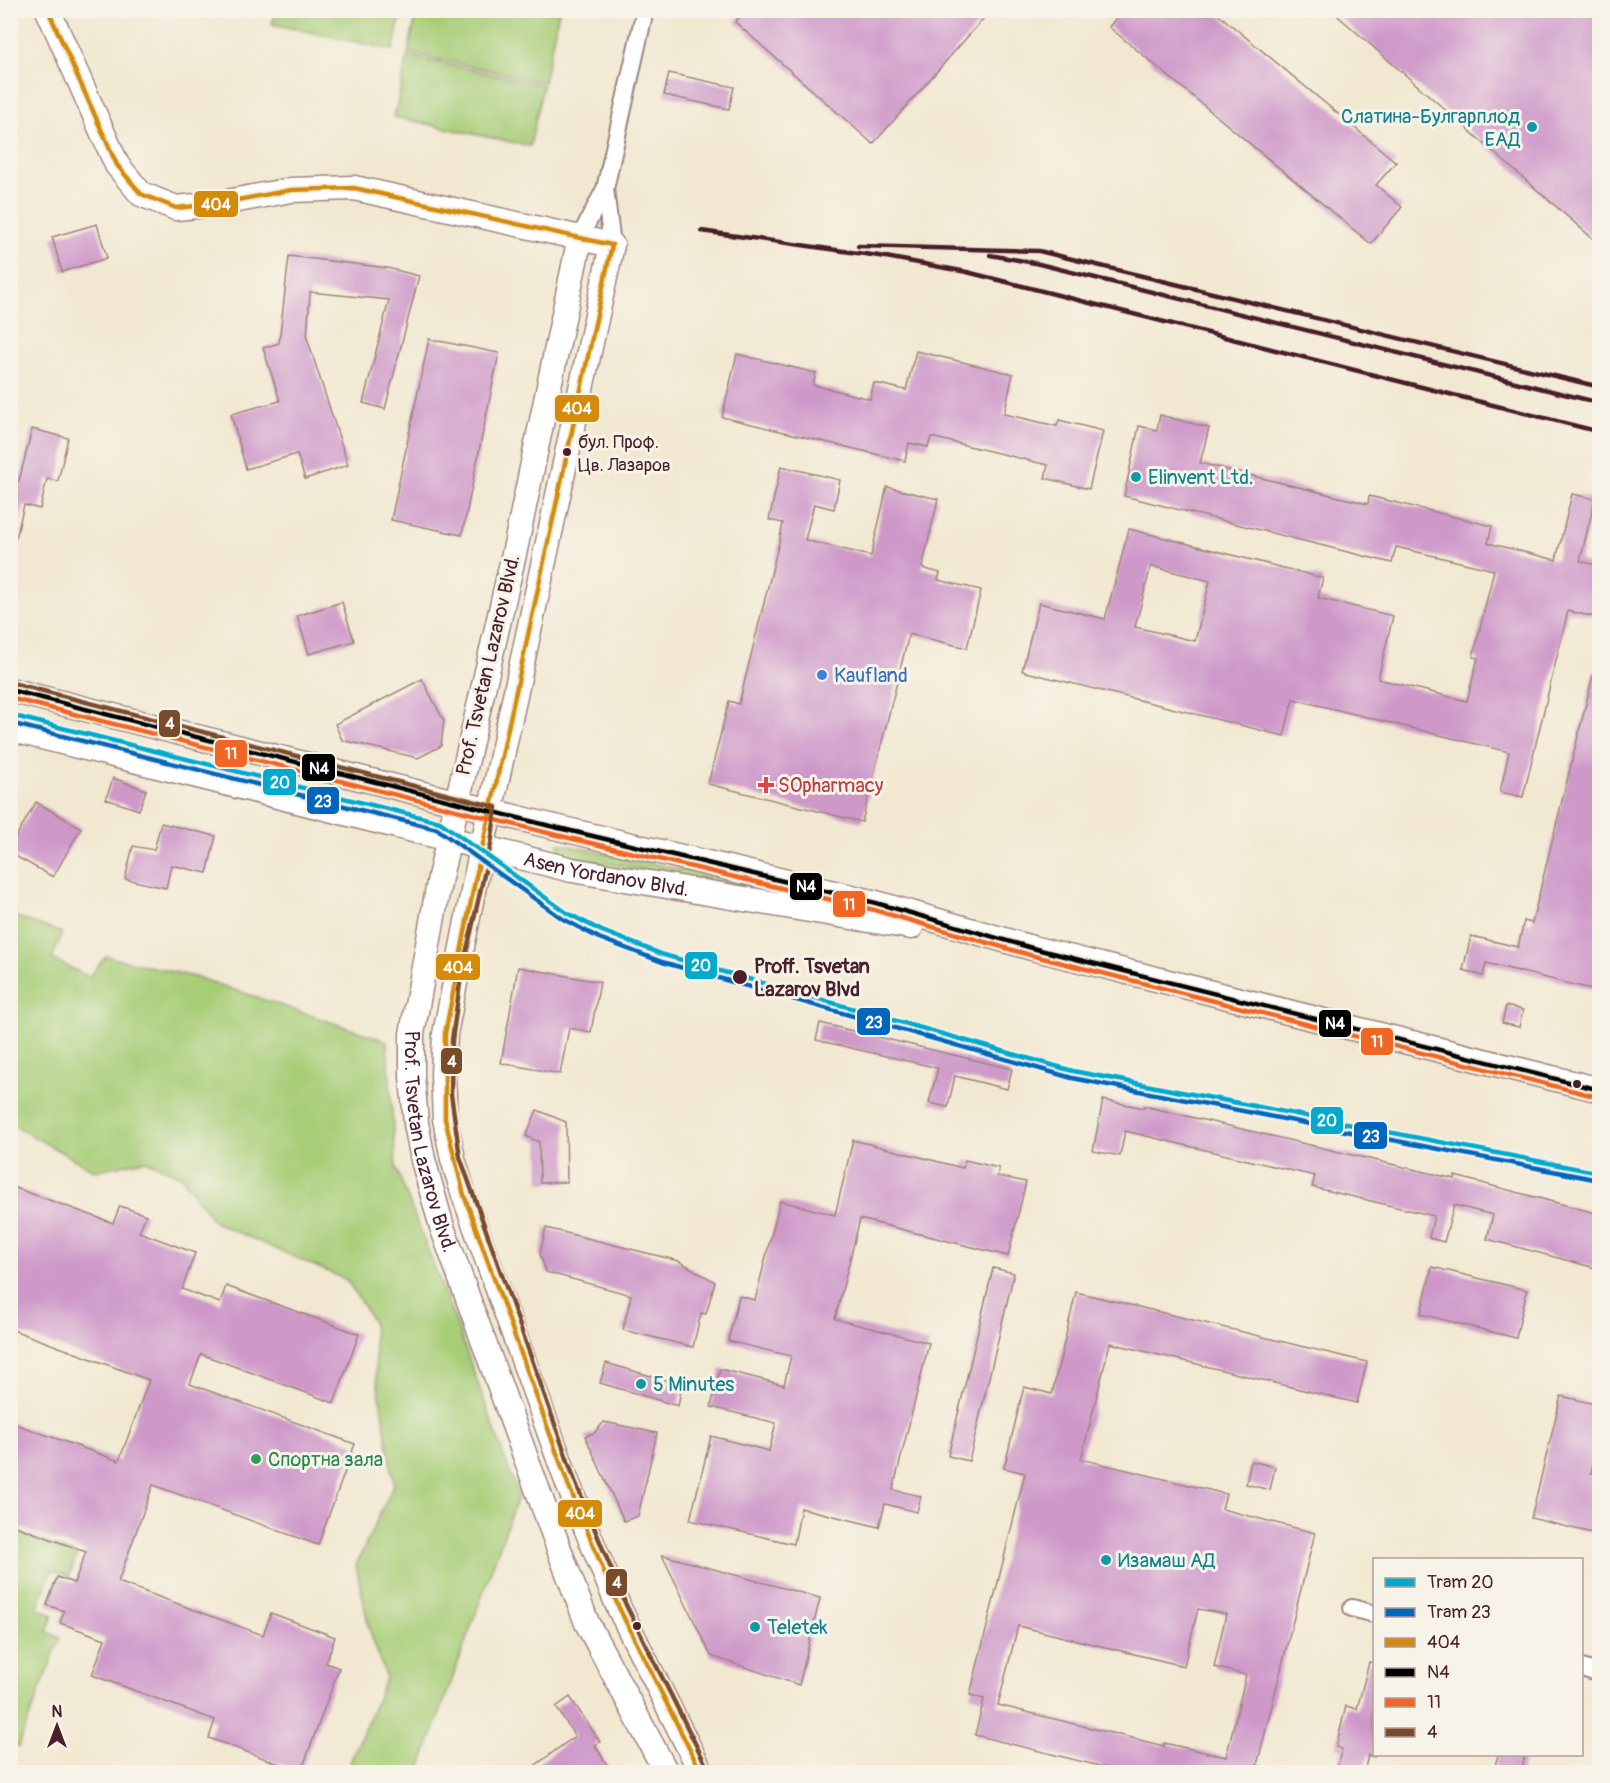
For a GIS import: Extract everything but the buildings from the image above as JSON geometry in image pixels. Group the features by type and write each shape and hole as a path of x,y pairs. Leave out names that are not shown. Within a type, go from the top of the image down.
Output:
{"main road":[{"path":"48,10 117,165 141,194 176,208 216,204 291,190 354,188 612,245"},
{"name":"Prof. Tsvetan Lazarov Blvd.","path":"579,237 516,545 447,838 412,1034 415,1111 423,1160 442,1227 587,1623 666,1773"},
{"name":"Prof. Tsvetan Lazarov Blvd.","path":"612,245 490,811 445,1034 443,1074 445,1119 453,1159 572,1494 620,1608 701,1773"},
{"name":"Asen Yordanov Blvd.","path":"10,690 456,803 876,903 1032,948 1599,1090"},
{"name":"Asen Yordanov Blvd.","path":"10,729 572,870 1032,948"}],"street":[{"path":"579,237 605,189 645,10"},
{"path":"605,189 612,245"},
{"path":"1352,1608 1373,1614"},
{"path":"1583,1669 1599,1674"}],"green space":[{"path":"275,10 402,11 393,50 272,24"},
{"path":"417,11 559,11 544,82 408,53"},
{"path":"408,56 543,85 530,146 394,117"},
{"path":"558,843 773,888 845,904 562,856"},
{"path":"11,915 62,933 52,959 89,977 106,956 199,978 387,1041 396,1168 458,1328 518,1495 421,1766 414,1772 346,1772 386,1678 369,1628 356,1565 394,1484 376,1373 373,1322 347,1280 214,1222 181,1176 145,1160 95,1171 11,1124"},
{"path":"10,1530 77,1555 69,1576 52,1570 37,1608 53,1615 47,1632 60,1638 18,1747 10,1744"}],"railway":[{"path":"701,231 886,257 967,272 1600,432"},
{"path":"858,246 1039,251 1600,387"},
{"path":"990,255 1035,263 1600,403"}],"tram line":[{"name":"20","path":"10,715 440,822 567,913 602,931 664,955 1073,1071 1600,1173"},
{"name":"23","path":"10,723 437,829 563,919 599,938 662,962 1072,1078 1599,1180"}],"transit line":[{"name":"404","path":"48,10 117,165 141,194 176,208 216,204 291,190 354,188 612,245 474,886 445,1034 445,1119 464,1195 568,1484 619,1608 701,1772"},
{"name":"4","path":"12,683 496,807 491,844 461,976 452,1040 451,1094 460,1157 575,1481 626,1605 708,1769"},
{"name":"N4","path":"10,690 546,825 876,903 1032,948 1600,1090"},
{"name":"11","path":"10,698 544,832 874,910 1030,955 1598,1097"}],"place":[{"name":"Слатина-Булгарплод ЕАД","path":"1532,127"},
{"name":"бул. Проф. Цв. Лазаров","path":"567,452"},
{"name":"Elinvent Ltd.","path":"1136,477"},
{"name":"Kaufland","path":"822,675"},
{"name":"SOpharmacy","path":"766,785"},
{"name":"Proff. Tsvetan Lazarov Blvd","path":"740,977"},
{"name":"5 Minutes","path":"641,1384"},
{"name":"Спортна зала","path":"256,1459"},
{"name":"Изамаш АД","path":"1106,1560"},
{"name":"Teletek","path":"755,1627"}]}
